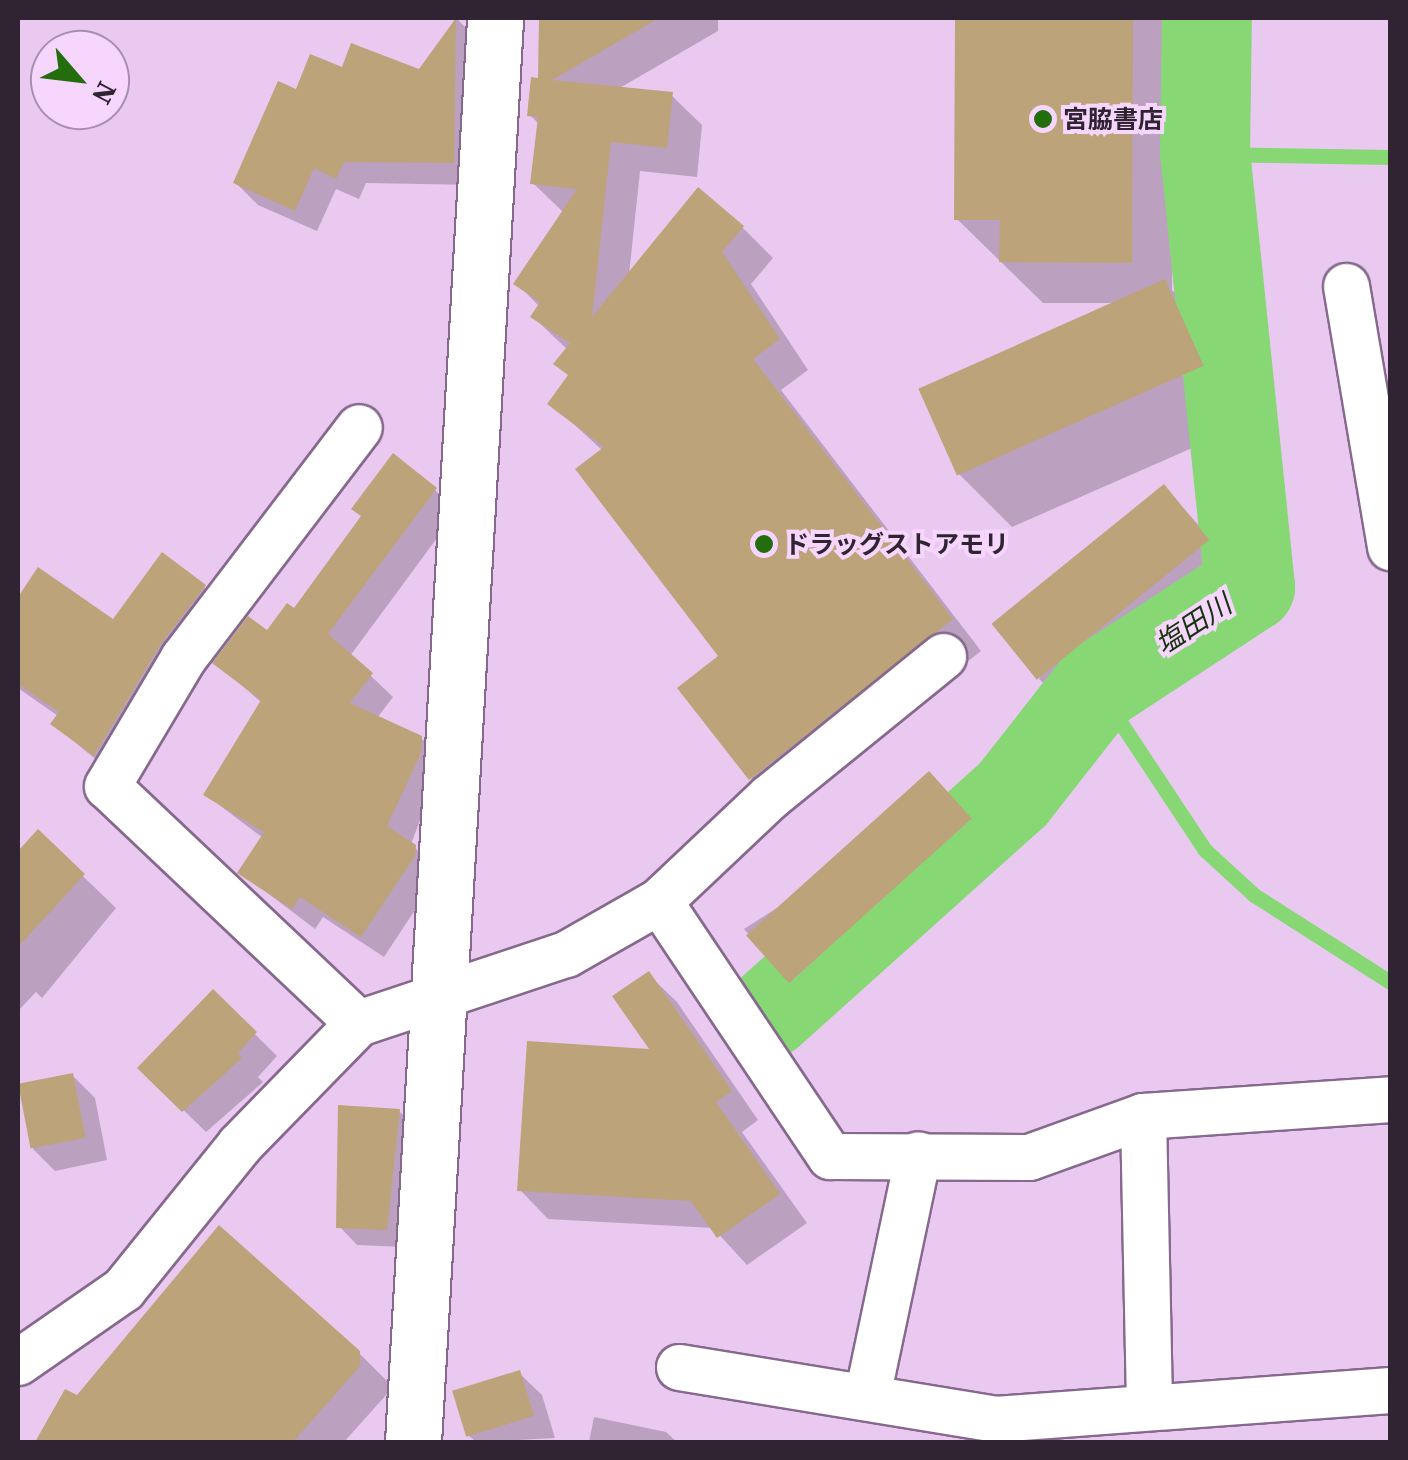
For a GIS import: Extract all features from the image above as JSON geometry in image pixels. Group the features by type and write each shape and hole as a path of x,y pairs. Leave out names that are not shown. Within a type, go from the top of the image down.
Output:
{"street":[{"path":"413,1442 494,18"},
{"path":"1346,286 1390,547"},
{"path":"358,428 305,532 183,658 107,786 358,1023"},
{"path":"18,1362 123,1289 240,1145 358,1023 566,954 660,901 769,797 943,656"},
{"path":"660,901 830,1156 1028,1157 1143,1116 1390,1099"},
{"path":"1143,1116 1149,1403"},
{"path":"867,1396 918,1154"},
{"path":"678,1368 995,1419 1149,1403 1390,1390"}],"building":[{"path":"456,18 454,163 344,162 336,179 314,168 295,211 233,183 278,81 296,89 310,54 342,67 351,43 419,69"},
{"name":"ドラッグストアモリ","path":"539,18 659,18 552,80 673,92 667,148 611,142 592,317 698,187 744,226 722,252 780,339 753,359 953,619 749,780 677,688 718,656 575,469 604,447 547,404 568,375 553,364 570,343 530,317 540,302 513,284 577,189 530,184 538,117 527,116 531,77 538,78"},
{"name":"宮脇書店","path":"955,18 1133,18 1132,263 999,262 1000,220 954,220"},
{"path":"1165,279 1204,366 957,476 918,389"},
{"path":"393,453 437,488 328,634 373,673 350,703 422,736 421,753 387,826 416,845 415,856 361,937 300,897 292,909 237,873 264,832 203,795 261,700 212,663 248,616 267,630 287,603 294,608 361,516 351,509"},
{"path":"1164,484 1209,540 1037,680 991,624"},
{"path":"162,552 206,585 160,645 94,756 50,724 59,712 18,684 18,597 38,567 113,619"},
{"path":"929,771 972,819 789,983 746,936"},
{"path":"38,829 85,874 18,947 18,851"},
{"path":"649,971 732,1091 716,1102 780,1194 717,1238 691,1201 517,1191 527,1041 649,1049 612,996"},
{"path":"213,989 257,1032 238,1053 242,1058 182,1112 137,1068"},
{"path":"73,1073 86,1138 31,1148 18,1084"},
{"path":"338,1105 400,1109 387,1230 336,1228"},
{"path":"219,1225 360,1351 360,1366 293,1442 35,1442 65,1389 77,1395"},
{"path":"520,1370 534,1416 466,1437 452,1391"}],"waterway":[{"name":"塩田川","path":"769,1013 1013,794 1097,687 1250,587 1205,154 1207,18"},
{"path":"1205,154 1390,157"},
{"path":"1097,687 1205,850 1254,895 1390,982"}],"place":[{"name":"宮脇書店","path":"1043,119"},
{"name":"ドラッグストアモリ","path":"764,544"}]}
